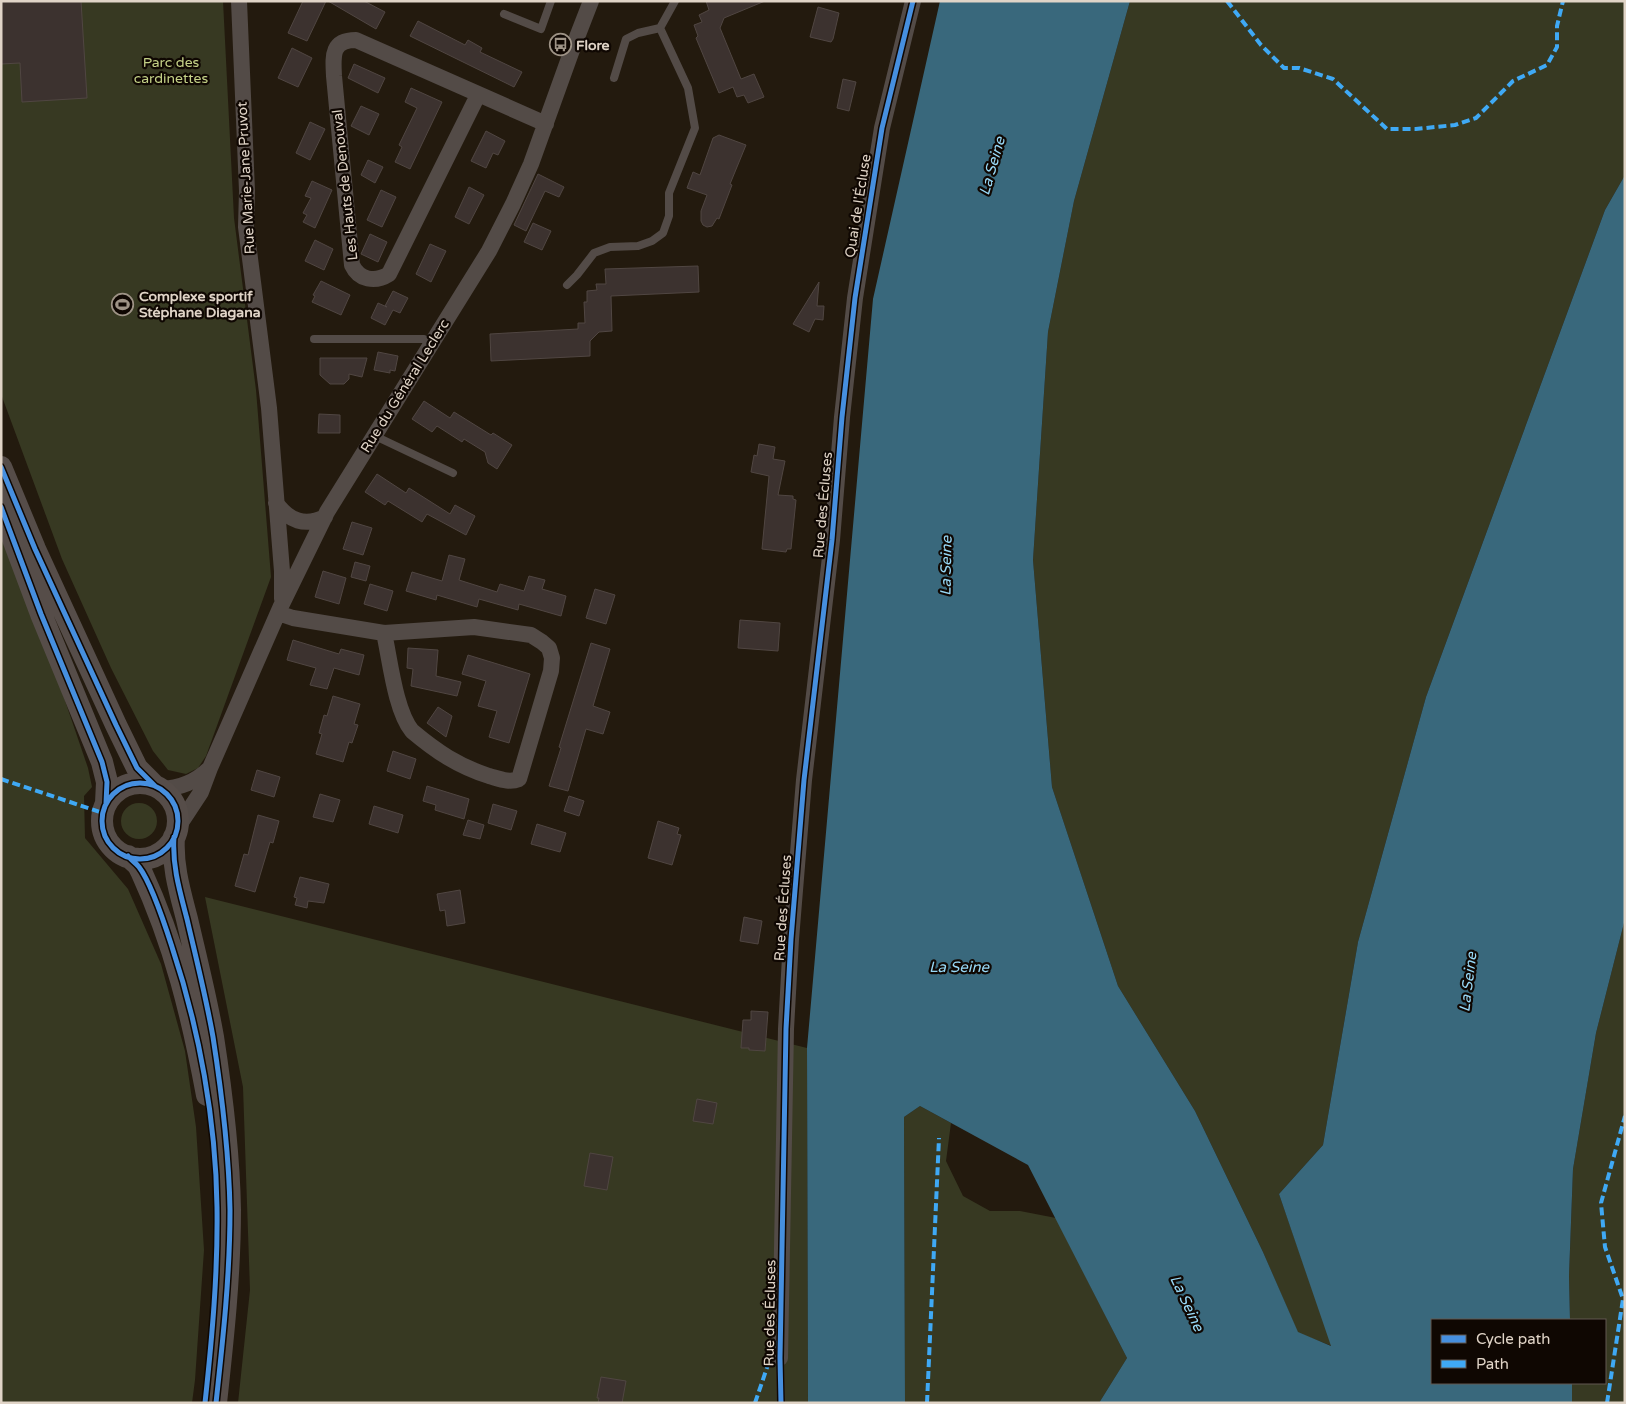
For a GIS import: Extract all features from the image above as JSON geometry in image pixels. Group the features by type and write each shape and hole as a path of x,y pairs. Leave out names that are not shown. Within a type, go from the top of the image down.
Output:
{"main road":[{"path":"1,467 35,549 116,725 138,768 168,796 175,806 177,818 175,870 208,1009 222,1094 228,1160 229,1257 216,1403"},
{"path":"1,507 40,614 102,762 107,782 106,803 102,819 105,835 114,848 128,856 141,871 169,937 188,1000 207,1098 215,1158 217,1240 214,1309 204,1403"},
{"path":"106,803 113,794 126,786 140,783 158,788"},
{"path":"128,856 143,858 154,855 164,849 175,834"}],"street":[{"name":"Rue Marie-Jane Pruvot","path":"239,1 247,191 246,227 269,408 282,585 280,610"},
{"name":"Rue du Général Leclerc","path":"175,834 201,792 280,610 325,517 432,344 488,251 509,212 531,164 591,1"},
{"name":"Quai de l'Écluse","path":"842,417 855,298 882,128 913,1"},
{"name":"Les Hauts de Denouval","path":"478,95 388,274 378,279 363,278 355,271 352,265 334,76 333,57 336,48 344,41 356,40 546,124"},
{"name":"Rue des Écluses","path":"780,1358 786,1029 791,938 804,780 832,540 842,417"},
{"path":"276,503 282,512 295,520 311,522 325,517"},
{"path":"280,610 293,618 384,633 474,627 531,635 542,642 549,648 552,658 550,671 519,779 510,782 455,763 412,731 401,708 384,633"},
{"name":"Rue du Général Leclerc","path":"158,788 187,784 197,780 210,768"}],"lane":[{"path":"504,14 541,29 552,1"},
{"path":"614,78 626,39 638,33 660,28 675,1"},
{"path":"566,285 577,276 594,253 610,247 638,246 652,241 663,233 669,216 669,193 695,128 688,88 660,28"},
{"path":"314,339 424,339 432,344"},
{"path":"375,436 453,473"},
{"name":"Rue des Écluses","path":"780,1358 781,1403"}],"green space":[{"name":"Complexe sportif Stéphane Diagana","path":"1,1 223,1 234,218 256,390 271,577 206,756 198,768 186,774 168,770 153,751 111,668 62,559 1,394"},
{"path":"1130,1 1625,1 1625,175 1605,210 1426,697 1358,942 1323,1145 1279,1194 1332,1346 1298,1333 1263,1252 1195,1111 1118,986 1052,787 1033,560 1048,332 1074,201"},
{"path":"1,535 60,686 88,768 92,787 84,796 85,838 128,889 161,964 185,1051 196,1127 204,1250 192,1403 1,1403"},
{"path":"139,803 146,804 152,808 156,814 156,828 152,834 146,838 139,839 132,838 126,834 122,828 121,821 122,814 126,808 132,804"},
{"path":"205,897 807,1048 808,1403 238,1403 250,1290 243,1087"},
{"path":"1625,919 1625,1403 1572,1403 1572,1384 1606,1384 1606,1319 1570,1319 1569,1276 1573,1169 1596,1033"},
{"path":"920,1106 951,1123 946,1161 963,1196 990,1211 1020,1211 1056,1218 1127,1358 1099,1403 905,1403 904,1117"}],"water":[{"name":"La Seine","path":"940,1 1130,1 1074,201 1048,332 1033,560 1052,787 1118,986 1195,1111 1263,1252 1298,1332 1331,1346 1279,1194 1323,1145 1358,942 1426,697 1605,210 1625,175 1625,919 1596,1033 1573,1169 1569,1276 1570,1319 1431,1319 1431,1384 1572,1384 1572,1403 1099,1403 1127,1358 1028,1165 920,1106 904,1117 905,1403 808,1403 807,1048 873,299"}],"building":[{"path":"1,1 81,1 87,98 22,102 20,63 1,64"},
{"path":"303,1 326,1 307,41 288,33"},
{"path":"328,1 364,1 385,12 376,29"},
{"path":"706,1 765,1 724,18 720,28 741,79 754,74 764,97 748,103 744,95 737,97 733,87 719,93 696,38 698,36 694,25 702,22 699,15 709,10"},
{"path":"818,7 839,13 831,42 810,37"},
{"path":"418,21 465,45 468,40 482,48 480,52 522,72 514,87 410,36"},
{"path":"292,48 312,58 298,87 278,78"},
{"path":"354,64 385,78 378,93 348,78"},
{"path":"843,79 856,82 849,111 837,108"},
{"path":"411,88 442,102 410,169 395,162 402,147 399,145 417,108 405,102"},
{"path":"361,106 379,114 369,135 351,126"},
{"path":"310,122 325,129 310,160 296,153"},
{"path":"486,131 505,141 498,155 493,153 486,168 471,161"},
{"path":"719,135 746,145 730,184 732,185 719,219 717,218 712,226 707,227 701,221 701,211 707,195 687,188 693,172 700,175 713,138"},
{"path":"368,160 383,167 375,183 361,175"},
{"path":"538,174 564,187 559,197 545,191 526,231 514,225"},
{"path":"312,181 332,190 315,228 303,222 307,215 303,213 311,198 305,196"},
{"path":"469,187 484,195 469,224 455,217"},
{"path":"381,190 396,197 382,227 367,220"},
{"path":"533,223 551,231 542,250 524,242"},
{"path":"370,234 387,242 378,262 361,254"},
{"path":"315,240 333,249 324,270 305,261"},
{"path":"430,244 446,251 431,282 416,274"},
{"path":"698,266 699,292 611,296 612,331 599,332 590,341 590,356 491,361 490,334 578,329 578,323 585,323 584,302 587,302 587,291 597,290 596,284 606,284 605,269"},
{"path":"321,281 350,295 341,315 312,302 315,296 313,295"},
{"path":"819,282 817,306 824,306 823,320 815,319 809,332 793,324"},
{"path":"393,291 408,298 400,313 393,310 385,325 371,318 378,303 387,307 385,306"},
{"path":"378,352 398,356 395,371 390,370 390,373 374,370"},
{"path":"320,358 367,358 362,377 349,374 349,379 344,384 330,384 320,375"},
{"path":"424,401 450,418 454,412 491,435 493,433 512,445 497,469 488,463 485,452 464,439 462,442 437,426 432,432 412,419"},
{"path":"319,414 340,415 340,433 318,433"},
{"path":"759,444 775,447 773,459 785,461 778,495 793,496 793,499 796,500 791,549 787,549 786,552 762,549 769,476 751,472 754,455 757,456"},
{"path":"377,474 406,493 409,488 450,514 455,505 475,516 466,535 427,514 422,522 388,501 385,505 365,492"},
{"path":"352,522 372,528 363,555 343,549"},
{"path":"449,555 465,559 459,580 497,592 500,584 524,591 529,576 545,580 542,589 566,596 561,616 519,604 518,610 479,599 477,607 437,595 436,600 406,591 412,572 442,581"},
{"path":"355,562 370,566 366,581 351,577"},
{"path":"323,571 346,578 339,604 315,597"},
{"path":"370,584 393,591 387,611 364,604"},
{"path":"595,589 615,595 606,624 586,618"},
{"path":"740,620 780,623 778,651 738,648"},
{"path":"293,640 339,654 341,649 364,655 359,675 334,668 327,689 310,685 316,668 287,660"},
{"path":"591,643 610,649 593,706 610,712 603,734 586,729 568,791 549,786"},
{"path":"408,648 438,650 436,676 461,682 457,696 411,686 413,669 407,668"},
{"path":"468,655 530,674 509,743 489,737 497,711 478,706 486,681 462,674"},
{"path":"333,696 360,704 354,724 358,725 352,743 349,742 343,762 316,754 322,734 319,733 324,715 327,716"},
{"path":"438,707 452,716 446,737 427,723"},
{"path":"393,751 416,759 410,779 387,771"},
{"path":"257,770 280,777 274,797 251,790"},
{"path":"427,786 469,799 464,819 435,810 436,805 423,801"},
{"path":"320,794 340,800 333,822 313,817"},
{"path":"569,796 584,801 579,816 564,811"},
{"path":"493,804 517,811 511,830 488,823"},
{"path":"374,806 403,815 398,833 369,824"},
{"path":"258,815 279,821 273,843 270,842 255,892 235,886 244,854 248,855"},
{"path":"468,820 484,825 480,839 463,835"},
{"path":"658,821 679,828 677,834 681,835 672,865 648,858"},
{"path":"537,824 566,833 560,852 531,844"},
{"path":"300,877 329,884 324,903 308,901 307,908 295,905 297,898 294,897"},
{"path":"460,890 465,923 447,926 445,910 440,911 437,894"},
{"path":"744,917 762,921 758,944 740,941"},
{"path":"751,1011 768,1012 765,1051 741,1048 743,1020 751,1020"},
{"path":"697,1099 717,1103 713,1124 693,1121"},
{"path":"590,1153 613,1157 607,1190 584,1186"},
{"path":"601,1377 626,1381 622,1403 598,1403 599,1398 597,1398"}],"marked path":[{"path":"1227,1 1261,45 1284,68 1299,68 1333,79 1387,129 1416,129 1455,125 1476,118 1513,81 1547,65 1557,47 1557,26 1563,1"},
{"path":"1,779 103,813"},
{"path":"1607,1403 1623,1299 1605,1247 1601,1203 1625,1116"},
{"path":"927,1403 939,1138"},
{"path":"755,1403 776,1341"}],"cycle path":[{"path":"781,1403 780,1358 786,1029 791,939 804,780 832,540 842,417 855,298 882,128 913,1"},
{"path":"1,467 35,549 116,725 137,768 155,786"},
{"path":"1,507 41,614 102,762 107,782 106,803"},
{"path":"140,783 154,786 167,794 175,807 178,821 175,835 167,848 154,856 140,859 126,856 113,848 105,835 102,821 105,807 113,794 126,786 140,783"},
{"path":"174,837 177,879 213,1037 227,1145 230,1210 229,1259 216,1403"},
{"path":"128,856 139,867 149,884 158,905 182,978 198,1042 209,1108 216,1174 217,1256 205,1403"}],"place":[{"name":"Flore","path":"560,45"},
{"name":"Complexe sportif Stéphane Diagana","path":"123,304"}],"park label":[{"name":"Parc des cardinettes","path":"171,70"}]}
